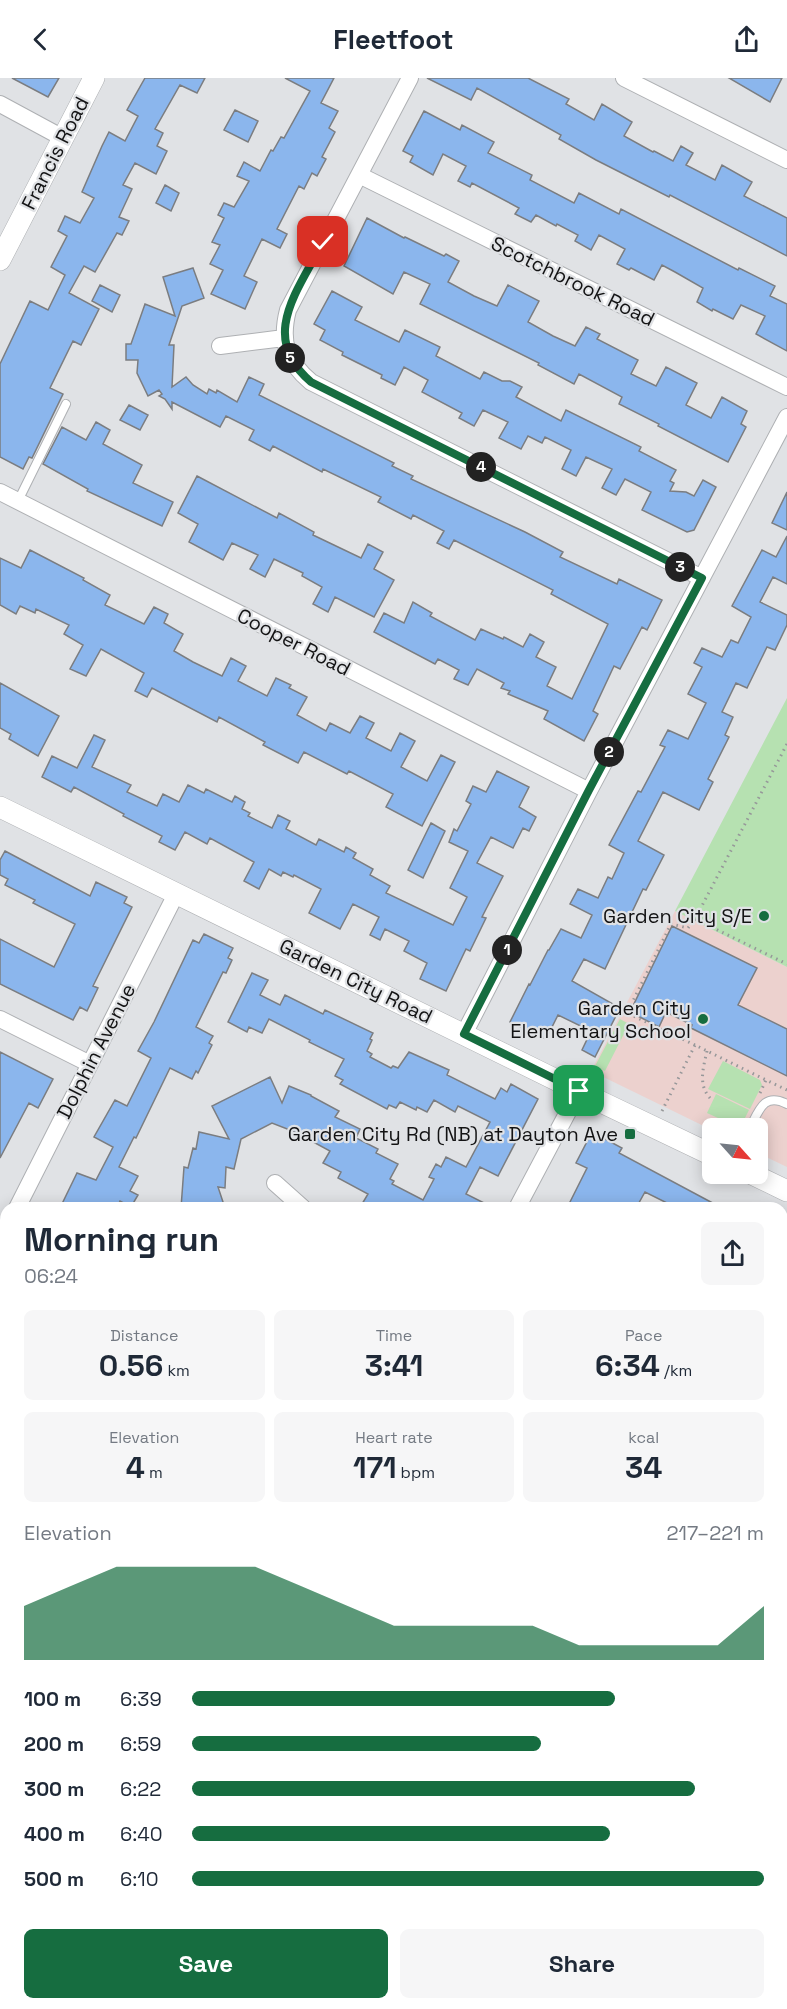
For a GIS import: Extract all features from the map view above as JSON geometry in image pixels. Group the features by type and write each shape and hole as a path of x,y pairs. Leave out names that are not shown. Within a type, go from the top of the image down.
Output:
{"street":[{"name":"Francis Road","path":"0,260 94,78"},
{"path":"410,78 288,310 284,338 293,365 311,382 702,578"},
{"path":"624,78 787,160"},
{"path":"0,104 63,138"},
{"name":"Scotchbrook Road","path":"359,175 787,387"},
{"path":"220,346 284,338"},
{"path":"464,1034 589,790 787,417"},
{"name":"Cooper Road","path":"0,492 589,790"},
{"name":"Garden City Road","path":"0,807 702,1150"},
{"name":"Dolphin Avenue","path":"20,1202 176,894"},
{"path":"0,1019 90,1064"},
{"path":"520,1202 579,1091"},
{"path":"768,1182 787,1191"},
{"path":"275,1183 296,1202"}],"lane":[{"path":"18,501 66,404"},
{"path":"756,1118 766,1101 773,1099 787,1104"}],"path":[{"path":"766,1080 627,1013 671,924 688,928 695,919 787,744"},
{"path":"695,919 787,964"},
{"path":"662,1111 695,1045"},
{"path":"707,1051 702,1082 706,1094 712,1101"}],"shaded area":[{"name":"Garden City Elementary School","path":"675,911 787,967 787,1167 768,1158 768,1118 702,1118 702,1125 591,1071"}],"green space":[{"path":"787,698 787,967 675,911"},
{"path":"620,1019 629,1024 605,1071 595,1066"},
{"path":"723,1061 760,1080 762,1085 750,1109 708,1089"},
{"path":"716,1094 749,1110 745,1118 718,1118 707,1113"}],"building":[{"path":"12,78 59,78 48,97"},
{"path":"145,78 205,78 197,93 180,85 155,129 163,133 157,146 167,151 156,174 135,163 123,185 132,189 119,217 129,221 122,235 117,233 95,272 84,266 69,293 99,309 81,345 73,341 50,388 63,394 32,458 29,457 23,469 0,457 0,364 30,301 48,310 65,275 51,267 67,236 58,231 65,216 80,223 94,198 82,192 102,146 109,132 125,141 138,116 127,110"},
{"path":"285,78 334,78 321,103 338,111 329,128 335,132 322,157 326,159 317,176 312,173 304,189 299,186 277,229 287,234 280,248 262,239 244,276 257,282 245,309 211,294 223,270 210,264 220,245 212,242 224,218 218,215 224,203 234,207 249,181 237,176 244,162 260,171 271,150 273,151 281,137 284,138 310,91"},
{"path":"427,78 528,78 569,99 566,104 594,120 602,104 632,122 624,136 653,152 673,161 681,146 693,153 686,165 715,180 722,165 752,182 744,196 787,218 787,256 670,195 669,197 596,160 559,139 561,135 477,88 471,100"},
{"path":"729,78 782,78 770,102"},
{"path":"235,110 258,121 248,142 224,130"},
{"path":"424,111 460,130 462,125 494,142 488,153 532,175 530,180 574,203 579,193 619,214 621,209 738,270 739,268 775,286 770,296 787,304 787,351 756,334 765,316 741,305 733,319 713,309 712,311 697,302 703,288 662,265 654,280 631,268 629,270 617,264 625,249 599,235 591,250 575,241 578,235 557,224 556,226 536,215 531,222 515,214 519,208 472,183 470,187 458,181 466,166 443,154 433,175 410,162 413,156 403,151"},
{"path":"165,185 179,193 171,211 156,203"},
{"path":"367,218 404,238 459,261 448,282 474,296 497,306 508,285 539,301 528,322 553,336 575,346 586,327 600,334 597,339 638,360 631,374 656,386 666,367 697,383 686,405 711,418 722,397 747,411 741,424 746,427 728,462 619,404 622,397 579,374 574,384 538,365 539,363 420,304 430,284 404,272 393,294 344,266"},
{"path":"193,268 204,298 182,306 169,345 174,345 172,387 186,377 193,385 207,394 209,389 216,393 217,390 237,402 249,377 264,384 259,395 394,463 392,466 413,476 411,479 525,532 563,552 560,557 617,584 619,579 662,600 647,630 642,627 620,669 614,666 593,711 598,714 584,741 544,719 548,711 508,694 510,691 501,688 504,683 477,669 468,685 454,679 459,670 438,659 435,664 374,632 384,613 404,623 413,602 432,613 430,616 475,640 481,629 523,647 530,634 544,642 536,657 556,667 547,686 572,699 608,624 551,594 553,590 454,540 449,549 437,543 444,531 413,515 411,519 378,502 381,497 323,469 322,472 273,446 270,451 249,440 254,430 226,416 220,427 172,402 172,409 165,399 159,396 162,394 159,390 148,396 137,373 138,360 126,360 126,344 131,344 145,304 175,316 163,277"},
{"path":"100,285 120,295 112,312 92,301"},
{"path":"332,291 362,307 355,320 399,342 405,330 440,347 436,356 480,379 484,372 522,387 516,397 561,421 566,410 641,447 639,451 676,470 670,481 674,483 670,491 686,492 694,496 703,480 716,487 694,530 687,532 642,510 651,492 625,479 616,495 602,488 612,469 586,457 576,476 562,469 571,450 545,437 542,443 528,436 521,449 499,438 508,422 483,410 474,426 459,418 462,413 422,392 428,380 404,367 395,385 381,378 382,375 342,355 343,352 320,340 325,330 314,324"},
{"path":"129,405 148,415 140,430 120,420"},
{"path":"96,422 110,430 103,444 142,465 133,483 173,502 162,526 87,491 88,489 43,464 62,427 86,440"},
{"path":"197,476 277,518 279,513 314,532 313,535 361,558 368,544 383,552 374,569 394,580 374,617 335,597 328,612 313,604 322,587 302,576 303,573 274,559 265,577 250,569 258,555 232,543 223,560 189,542 198,524 178,513"},
{"path":"787,492 787,530 772,523"},
{"path":"787,536 787,584 773,577 760,602 787,615 787,625 775,650 767,647 747,688 736,683 722,712 733,717 725,735 729,737 708,779 713,782 699,810 663,792 638,841 664,855 646,890 643,889 605,969 584,959 572,981 620,1008 595,1057 582,1050 591,1031 558,1015 546,1039 510,1022 561,929 581,938 592,915 570,904 578,889 598,898 608,877 612,879 624,853 609,845 665,747 660,745 668,730 688,739 706,703 688,694 702,667 694,663 702,648 722,657 731,640 738,643 751,617 732,606 762,550 776,557"},
{"path":"30,550 84,578 83,580 110,595 105,605 144,624 154,607 168,614 164,623 183,634 174,651 193,662 222,676 231,658 246,666 238,681 267,696 276,678 291,685 289,688 307,697 297,715 326,731 330,723 350,733 360,716 374,723 366,738 391,751 400,733 415,741 401,767 427,781 441,755 455,762 422,826 386,807 393,794 349,771 347,774 304,752 298,763 263,745 265,742 219,717 217,722 152,688 147,697 135,691 144,673 101,649 86,676 70,669 83,645 64,634 69,625 36,609 35,613 20,606 16,614 0,605 0,558 21,568"},
{"path":"0,683 59,716 38,756 9,739 11,734 0,728"},
{"path":"94,735 105,740 92,767 131,785 127,792 157,806 163,794 179,802 188,785 204,793 206,789 232,802 235,796 245,802 242,809 250,813 248,816 272,828 278,815 290,821 286,829 316,845 319,839 344,852 346,847 356,853 353,858 373,869 370,875 390,886 386,893 453,925 467,897 450,888 468,851 449,842 454,829 457,831 471,804 466,801 473,786 486,792 497,771 529,787 519,807 536,817 529,831 523,828 513,848 491,837 477,863 503,876 482,917 486,918 470,951 466,949 446,991 420,979 427,963 404,951 409,941 385,929 380,940 370,935 379,917 353,904 340,929 309,913 321,889 294,875 293,877 283,872 281,876 269,869 259,889 244,881 254,862 210,838 207,844 185,832 175,850 159,842 162,836 123,816 124,814 74,787 71,792 42,777 52,756 77,768"},
{"path":"431,823 445,831 423,878 408,870"},
{"path":"5,851 90,896 96,882 127,897 124,903 132,907 93,986 98,988 87,1011 80,1007 73,1020 0,984 0,939 54,967 75,924 33,903 35,900 5,885 8,879 0,875 0,860"},
{"path":"672,926 757,968 738,1005 787,1029 787,1076 691,1028 692,1025 666,1012 659,1027 630,1012"},
{"path":"204,934 233,948 228,958 232,960 226,973 223,972 196,1027 213,1036 209,1043 212,1045 198,1073 196,1071 192,1079 170,1068 136,1138 134,1137 119,1167 138,1176 130,1191 138,1195 134,1202 63,1202 77,1173 96,1180 113,1147 94,1137 115,1100 127,1106 151,1058 138,1051 193,940 199,943"},
{"path":"252,973 268,980 260,995 280,1005 285,995 323,1014 325,1010 373,1033 367,1051 372,1054 370,1057 391,1068 393,1066 398,1068 409,1052 449,1070 447,1075 495,1099 501,1088 507,1092 511,1084 538,1099 498,1176 480,1167 466,1194 482,1202 363,1202 368,1194 338,1178 341,1172 323,1163 330,1151 295,1132 272,1123 241,1139 234,1169 226,1167 225,1188 218,1187 223,1202 181,1202 184,1167 188,1168 193,1148 196,1149 199,1132 229,1139 212,1106 270,1077 282,1103 289,1086 339,1111 335,1117 360,1129 356,1138 378,1149 376,1153 398,1164 390,1179 394,1181 392,1184 423,1200 434,1179 429,1177 436,1164 441,1167 446,1157 466,1167 490,1122 458,1106 455,1112 434,1100 427,1112 417,1107 416,1110 400,1102 396,1108 389,1105 387,1109 340,1084 343,1080 335,1076 344,1059 309,1042 310,1040 269,1019 262,1033 249,1027 247,1032 228,1022"},
{"path":"0,1052 53,1079 38,1108 29,1103 0,1158"},
{"path":"592,1132 622,1148 619,1153 711,1202 665,1202 645,1192 639,1202 570,1202 587,1168 576,1163"}],"place":[{"name":"Garden City S/E","path":"764,916"},
{"name":"Garden City Elementary School","path":"703,1019"},
{"name":"Garden City Rd (NB) at Dayton Ave","path":"630,1134"}],"route":[{"path":"323,242 288,310 284,327 284,338 289,356 300,373 311,382 702,578 589,790 464,1034 579,1091"}]}
